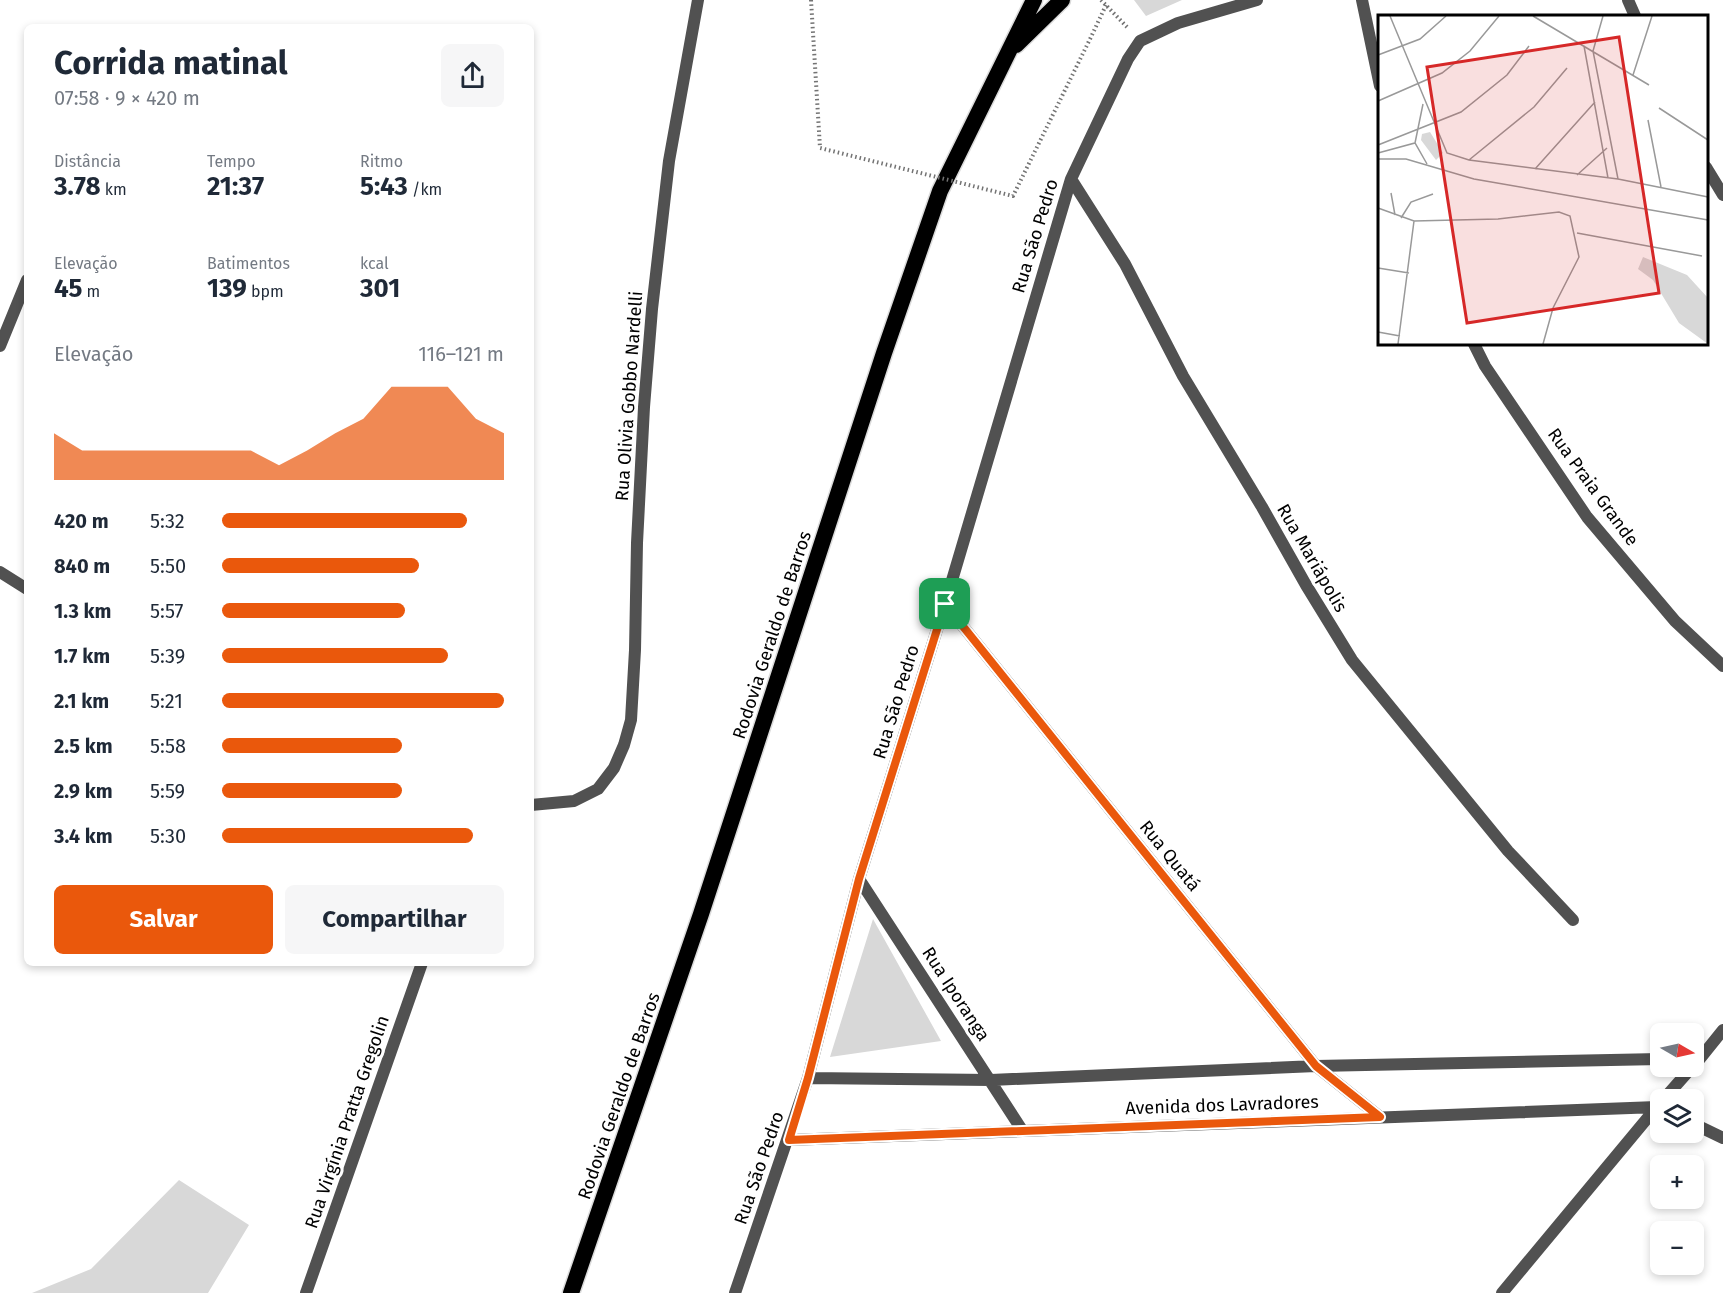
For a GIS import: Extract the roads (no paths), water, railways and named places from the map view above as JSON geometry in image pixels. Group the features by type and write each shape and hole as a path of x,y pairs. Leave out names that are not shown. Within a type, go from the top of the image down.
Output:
{"highway":[{"name":"Rodovia Geraldo de Barros","path":"572,1293 701,914 884,352 940,191 1034,0"},
{"path":"1005,57 1062,0"}],"street":[{"name":"Rua Olivia Gobbo Nardelli","path":"534,806 574,801 598,789 614,768 631,720 637,543 652,309 669,161 698,0"},
{"name":"Rua São Pedro","path":"735,1293 789,1140 808,1078 859,879 945,604 1071,179 1128,59 1140,41 1178,23 1257,0"},
{"path":"1362,0 1378,76"},
{"path":"1628,0 1635,15"},
{"path":"1708,169 1723,195"},
{"name":"Rua Mariápolis","path":"1071,179 1125,264 1183,376 1352,660 1508,851 1573,920"},
{"path":"0,346 24,287"},
{"name":"Rua Praia Grande","path":"1474,345 1485,366 1587,517 1675,621 1723,666"},
{"path":"0,572 24,587"},
{"name":"Rua Quatá","path":"945,604 1316,1066 1380,1117"},
{"name":"Rua Iporanga","path":"859,879 1022,1131"},
{"name":"Rua Virgínia Pratta Gregolin","path":"306,1293 421,966"},
{"path":"1704,1052 1723,1030"},
{"name":"Avenida dos Lavradores","path":"808,1078 991,1080 1316,1066 1650,1059"},
{"path":"1672,1089 1682,1077"},
{"name":"Avenida dos Lavradores","path":"789,1140 1650,1104"},
{"path":"1502,1293 1650,1116"},
{"path":"1704,1129 1723,1138"}]}
